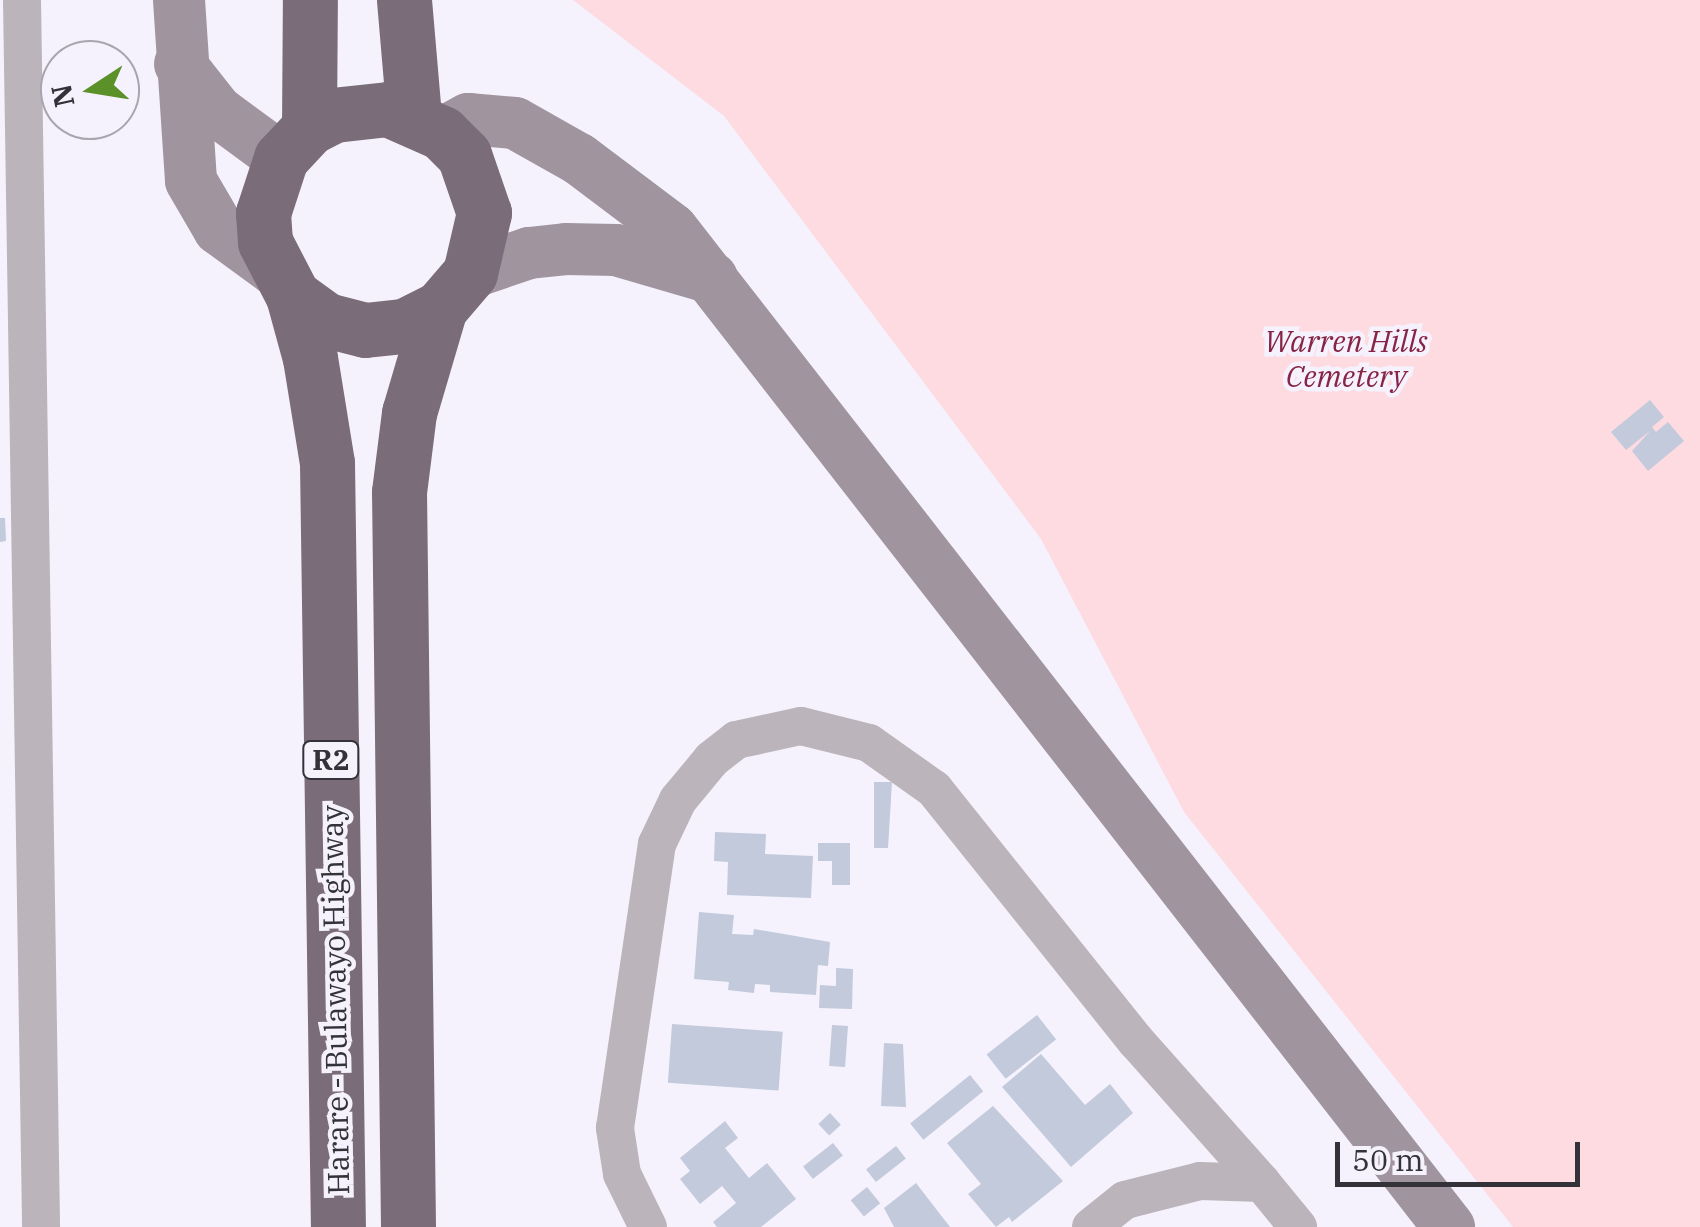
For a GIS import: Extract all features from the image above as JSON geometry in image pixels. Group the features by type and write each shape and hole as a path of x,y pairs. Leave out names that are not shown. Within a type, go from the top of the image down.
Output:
{"highway":[{"name":"Harare - Bulawayo Highway","path":"310,0 295,143 263,213 328,463 338,1227"},
{"path":"295,143 360,109 428,124 404,0"},
{"name":"R2","path":"408,1227 399,492 408,413 484,213 464,155 428,124"},
{"path":"284,283 326,320 365,330 404,326 455,290"}],"street":[{"path":"22,0 16,432 17,860 42,1227"},
{"path":"179,0 180,64 191,182 219,229 284,283"},
{"path":"180,64 217,111 295,143"},
{"path":"428,124 468,119 516,124 579,159 672,229 1449,1227"},
{"path":"455,290 529,253 600,249 714,279"},
{"path":"648,1227 622,1174 615,1128 658,844 678,800 712,759 736,740 802,726 826,727 869,743 934,788 1136,1041 1298,1227"},
{"path":"1091,1227 1151,1190 1200,1181 1262,1183"}],"green space":[{"name":"Warren Hills Cemetery","path":"573,0 1700,0 1700,1227 1513,1227 1184,812 1041,539 724,116"}],"building":[{"path":"1650,400 1664,417 1652,427 1656,432 1668,422 1684,441 1648,471 1632,451 1650,431 1626,450 1611,432"},
{"path":"0,518 5,518 6,541 0,542"},
{"path":"874,782 892,782 888,848 874,848"},
{"path":"715,832 766,834 765,854 813,856 811,898 727,895 728,862 714,861"},
{"path":"818,843 850,843 850,885 832,885 832,861 818,861"},
{"path":"699,912 734,915 732,934 753,935 754,929 830,942 828,966 818,965 816,995 770,992 770,985 755,984 754,993 728,990 729,982 694,979"},
{"path":"836,968 853,969 852,1009 819,1008 820,985 836,986"},
{"path":"1037,1015 1056,1039 1006,1079 987,1054"},
{"path":"672,1024 783,1032 779,1091 668,1083"},
{"path":"832,1025 848,1026 845,1067 829,1066"},
{"path":"884,1043 903,1044 906,1107 881,1106"},
{"path":"1041,1054 1085,1105 1110,1084 1133,1113 1071,1167 1002,1087"},
{"path":"970,1075 983,1091 923,1140 910,1123"},
{"path":"993,1106 1063,1181 1012,1222 1009,1217 996,1227 968,1194 981,1184 947,1143"},
{"path":"830,1113 841,1125 829,1136 818,1124"},
{"path":"725,1121 738,1138 725,1148 749,1178 767,1163 796,1199 761,1227 717,1227 713,1222 736,1203 722,1186 700,1204 680,1179 690,1171 680,1158"},
{"path":"833,1143 843,1156 813,1179 803,1166"},
{"path":"896,1146 906,1159 876,1182 866,1169"},
{"path":"916,1183 950,1227 894,1227 884,1208"},
{"path":"867,1187 880,1203 864,1217 851,1200"}]}
